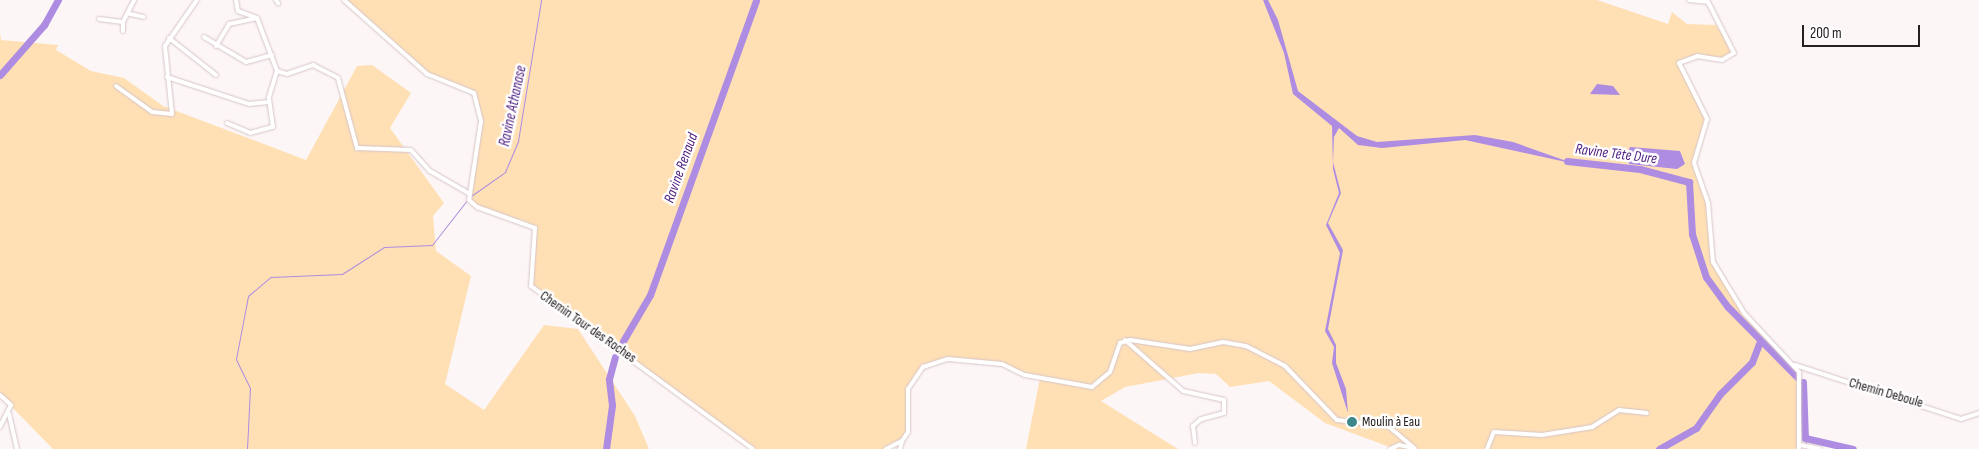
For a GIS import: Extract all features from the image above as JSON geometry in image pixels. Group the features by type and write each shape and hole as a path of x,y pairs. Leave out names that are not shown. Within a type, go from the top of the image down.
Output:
{"street":[{"path":"123,31 123,22 130,14 134,0"},
{"path":"116,86 152,112 172,114 165,46 197,0"},
{"path":"227,122 242,132 271,129 276,121 269,102 277,71 257,18 238,11 236,0"},
{"path":"277,71 285,74 313,65 321,67 339,82 357,148 411,150 430,171 468,193 481,121 474,94 427,74 344,0"},
{"path":"1692,0 1707,1 1734,53 1722,60 1698,56 1679,63 1707,118 1694,163 1708,203 1713,262 1734,300 1793,364 1801,378 1799,447 1820,449"},
{"path":"130,14 144,17"},
{"path":"216,46 226,26 257,18"},
{"path":"99,19 123,22"},
{"path":"204,37 216,46 246,62 272,56"},
{"path":"169,38 216,74"},
{"path":"167,77 244,103 269,102"},
{"name":"Chemin Tour des Roches","path":"468,193 477,207 535,228 531,286 753,449"},
{"path":"900,449 910,425 908,389 922,367 948,360 1002,364 1025,375 1092,387 1110,372 1125,340"},
{"path":"1125,340 1183,391 1224,400 1224,413 1200,419 1193,426 1195,443"},
{"path":"1125,340 1190,349 1223,342 1246,346 1286,366 1337,420 1380,423 1399,431 1414,449"},
{"name":"Chemin Deboule","path":"1793,364 1961,419 1979,413"},
{"path":"0,395 10,400 9,414 17,449"},
{"path":"1487,449 1494,432 1542,434 1592,427 1620,410 1647,413"},
{"path":"0,427 9,414"},
{"path":"886,449 902,441"},
{"path":"1390,449 1399,445 1414,449"}],"shaded area":[{"path":"344,0 1597,0 1668,24 1672,12 1687,24 1716,25 1732,48 1730,58 1691,57 1679,63 1705,112 1706,125 1695,150 1694,163 1708,203 1713,261 1734,300 1799,372 1799,449 1395,449 1325,423 1269,381 1230,387 1216,374 1199,373 1125,387 1101,401 1178,449 1026,449 1040,378 1002,364 948,359 923,367 914,377 908,389 910,425 902,441 886,449 753,449 530,283 536,231 527,222 485,211 469,200 481,121 471,91 427,74"},
{"path":"1263,0 1268,0 1278,20 1298,91 1357,136 1377,142 1475,135 1513,142 1575,164 1465,140 1382,148 1358,145 1339,128 1334,137 1333,162 1341,193 1328,223 1343,250 1328,329 1336,345 1336,363 1346,389 1348,413 1332,363 1334,347 1325,331 1340,253 1326,225 1339,193 1333,169 1332,126 1293,94 1284,53"},
{"path":"0,33 1,40 58,45 56,50 91,71 124,78 163,106 306,160 357,66 372,65 411,93 390,128 444,203 433,216 436,251 471,276 445,384 484,410 544,325 578,329 635,416 649,449 53,449 0,395"},
{"path":"1597,84 1613,86 1620,95 1590,94"},
{"path":"1630,147 1680,151 1685,164 1677,169 1629,164 1626,158"}],"waterway":[{"path":"0,75 44,25 58,0"},
{"name":"Ravine Athanase","path":"471,196 505,172 518,141 541,0"},
{"name":"Ravine Renaud","path":"623,341 650,295 756,0"},
{"name":"Ravine Tête Dure","path":"1567,161 1640,169 1689,182 1692,234 1706,277 1728,307 1797,377"},
{"name":"Ravine Athanase","path":"247,449 250,388 236,359 248,296 271,277 342,274 384,247 432,245 468,199"},
{"name":"Ravine Tête Dure","path":"1659,449 1696,428 1720,394 1752,362 1760,341"},
{"name":"Ravine Renaud","path":"606,449 612,405 609,379 615,357"},
{"path":"1803,382 1805,438 1853,449"},
{"path":"1805,438 1806,443"}],"place":[{"name":"Moulin à Eau","path":"1352,422"}]}
